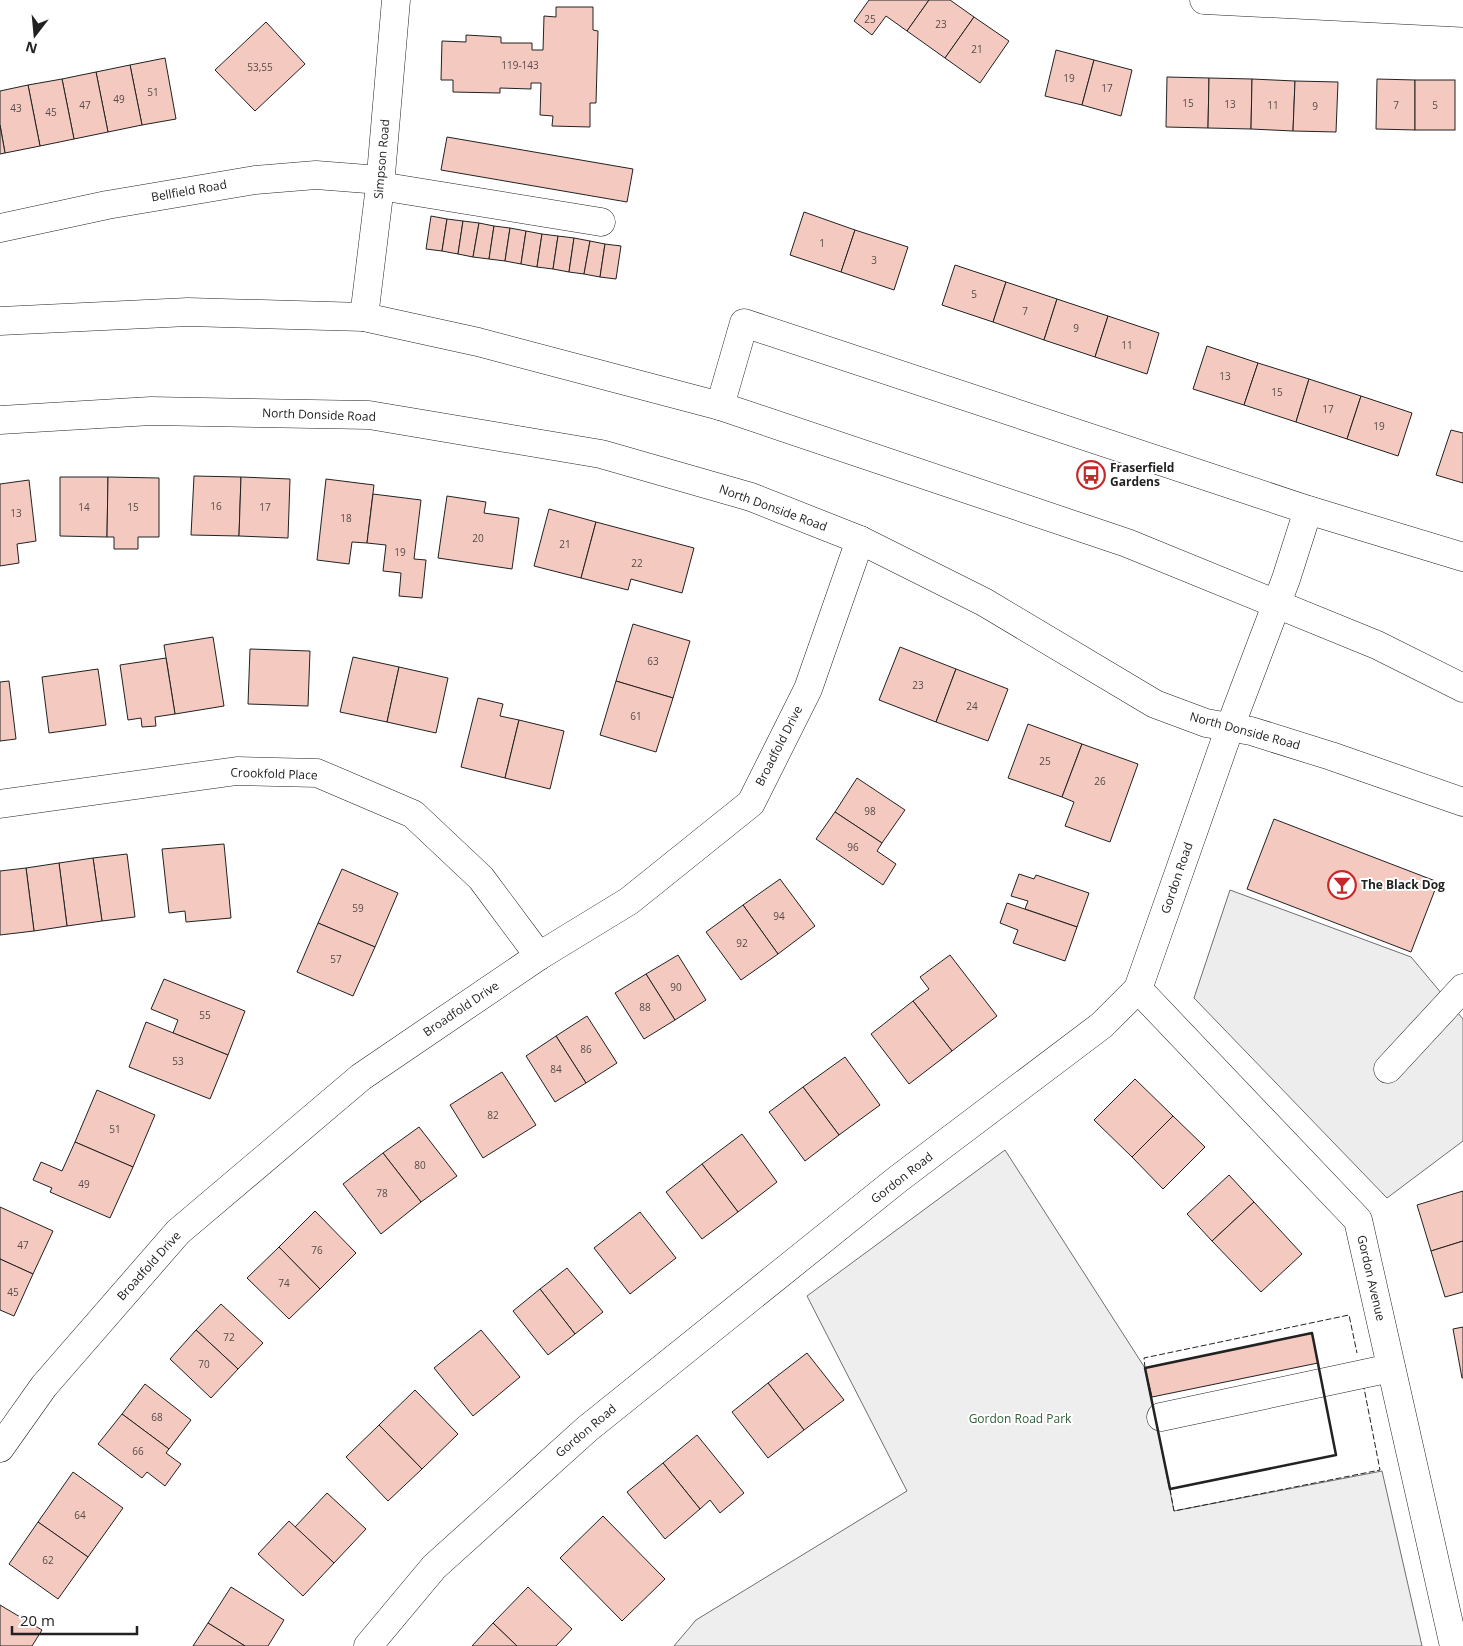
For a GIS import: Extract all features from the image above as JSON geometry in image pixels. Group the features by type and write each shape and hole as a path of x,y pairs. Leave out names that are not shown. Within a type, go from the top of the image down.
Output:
{"street":[{"name":"Simpson Road","path":"364,317 380,183 396,0"},
{"path":"1204,0 1463,13"},
{"name":"Bellfield Road","path":"0,228 107,205 255,180 316,175 380,183 601,222"},
{"path":"0,321 188,312 364,317 478,342 720,406 1127,543 1377,644 1463,688"},
{"path":"720,406 744,322 1308,510 1463,557"},
{"name":"North Donside Road","path":"0,420 151,411 369,415 601,454 750,497 860,540 984,602 1155,704 1206,723 1251,731 1332,756 1463,802"},
{"path":"1275,603 1308,510"},
{"name":"Broadfold Drive","path":"0,1448 44,1386 178,1232 360,1077 539,956 628,901 751,803 808,689 860,540"},
{"name":"Gordon Road","path":"368,1646 434,1567 587,1429 898,1180 1102,1025 1138,989 1275,603"},
{"name":"Crookfold Place","path":"0,804 237,770 317,773 413,814 481,878 539,956"},
{"path":"1388,1069 1463,988"},
{"name":"Gordon Avenue","path":"1138,989 1358,1220 1454,1646"},
{"path":"1161,1417 1391,1368"}],"green space":[{"name":"Gordon Road Park","path":"1005,1150 1145,1368 1174,1511 1382,1471 1422,1646 674,1646 696,1620 907,1491 807,1296"}],"shaded area":[{"path":"1230,890 1411,957 1463,1019 1463,1141 1387,1198 1194,998"}],"building":[{"path":"869,0 929,0 907,31 886,16 872,35 854,21"},
{"path":"929,0 950,0 974,17 945,58 907,31"},
{"path":"556,7 593,7 593,30 598,31 596,103 590,103 590,127 552,126 553,116 540,115 541,83 531,83 531,89 500,88 500,93 453,92 453,80 441,80 442,41 466,42 466,35 501,37 501,43 532,43 532,50 543,50 544,16 556,17"},
{"path":"974,17 1009,41 980,83 945,58"},
{"path":"266,22 305,64 255,111 215,70"},
{"path":"1056,50 1094,60 1082,105 1045,96"},
{"path":"165,58 176,119 142,125 130,65"},
{"path":"1094,60 1132,70 1121,116 1082,105"},
{"path":"130,65 142,125 108,132 96,72"},
{"path":"96,72 108,132 74,139 62,79"},
{"path":"1167,77 1209,78 1208,128 1166,127"},
{"path":"1209,78 1252,79 1251,129 1208,128"},
{"path":"62,79 74,139 40,146 28,85"},
{"path":"1252,79 1295,81 1293,131 1251,129"},
{"path":"1377,79 1415,80 1415,130 1376,129"},
{"path":"1415,80 1455,80 1455,130 1415,130"},
{"path":"1295,81 1338,82 1336,132 1293,131"},
{"path":"28,85 40,146 5,153 0,125 0,91"},
{"path":"0,125 5,153 0,154"},
{"path":"447,137 633,169 627,202 441,170"},
{"path":"804,212 855,230 841,272 790,255"},
{"path":"431,216 447,219 442,251 426,249"},
{"path":"447,219 463,221 458,254 442,251"},
{"path":"463,221 479,223 473,257 458,254"},
{"path":"479,223 494,226 489,259 473,257"},
{"path":"494,226 510,228 505,261 489,259"},
{"path":"510,228 526,231 521,264 505,261"},
{"path":"855,230 908,247 894,290 841,272"},
{"path":"526,231 542,234 537,267 521,264"},
{"path":"542,234 558,236 553,269 537,267"},
{"path":"558,236 574,238 569,272 553,269"},
{"path":"574,238 590,241 584,274 569,272"},
{"path":"590,241 605,244 600,277 584,274"},
{"path":"605,244 621,246 616,279 600,277"},
{"path":"955,265 1006,282 993,322 942,305"},
{"path":"1006,282 1057,299 1044,340 993,322"},
{"path":"1057,299 1108,316 1095,357 1044,340"},
{"path":"1108,316 1159,333 1147,374 1095,357"},
{"path":"1207,346 1258,363 1244,405 1193,389"},
{"path":"1258,363 1309,379 1296,422 1244,405"},
{"path":"1309,379 1361,396 1347,439 1296,422"},
{"path":"1361,396 1412,413 1398,456 1347,439"},
{"path":"1451,430 1463,433 1463,483 1436,475"},
{"path":"194,476 241,477 239,536 191,535"},
{"path":"60,477 108,477 107,537 60,536"},
{"path":"108,477 159,478 159,537 138,537 138,549 114,549 114,537 107,537"},
{"path":"241,477 290,479 288,538 239,536"},
{"path":"326,479 374,485 367,543 352,542 349,564 317,560"},
{"path":"29,480 36,541 17,544 19,563 0,566 0,484"},
{"path":"373,494 421,500 414,559 426,560 422,598 399,596 401,573 383,571 386,545 367,543"},
{"path":"447,496 486,502 484,513 519,518 512,569 438,558"},
{"path":"549,509 596,522 581,578 534,566"},
{"path":"596,522 694,548 682,593 631,579 628,590 581,578"},
{"path":"633,624 690,641 673,698 616,681"},
{"path":"213,637 224,706 175,714 164,645"},
{"path":"900,647 956,669 936,722 879,700"},
{"path":"250,649 310,651 308,706 248,704"},
{"path":"353,657 399,667 387,722 340,712"},
{"path":"166,658 175,714 155,717 156,726 142,727 141,718 128,720 120,665"},
{"path":"399,667 448,678 436,733 387,722"},
{"path":"98,669 106,725 49,733 42,677"},
{"path":"956,669 1008,689 988,741 936,722"},
{"path":"9,681 16,739 0,741 0,682"},
{"path":"616,681 673,698 656,752 600,735"},
{"path":"478,698 503,704 500,716 519,720 505,778 461,767"},
{"path":"519,720 564,731 550,789 505,778"},
{"path":"1028,724 1082,744 1062,797 1008,778"},
{"path":"1082,744 1138,764 1110,842 1065,826 1074,802 1062,797"},
{"path":"857,778 905,810 882,843 835,812"},
{"path":"835,812 882,843 877,851 896,864 883,885 816,839"},
{"name":"The Black Dog","path":"1274,819 1438,882 1411,952 1247,889"},
{"path":"224,844 231,918 186,922 185,911 169,913 162,849"},
{"path":"127,854 135,917 102,921 93,858"},
{"path":"93,858 102,921 67,926 59,863"},
{"path":"59,863 67,926 34,931 26,868"},
{"path":"26,868 34,931 0,935 0,871"},
{"path":"342,869 398,893 375,947 318,923"},
{"path":"1019,874 1034,879 1036,875 1089,893 1077,927 1025,909 1028,901 1011,896"},
{"path":"780,879 815,926 778,954 743,905"},
{"path":"1007,903 1077,927 1065,961 1013,943 1018,930 1000,923"},
{"path":"743,905 778,954 741,980 706,932"},
{"path":"318,923 375,947 353,996 297,972"},
{"path":"678,955 706,1000 675,1020 646,974"},
{"path":"950,955 997,1016 952,1051 913,1001 929,989 920,977"},
{"path":"646,974 675,1020 644,1039 615,993"},
{"path":"164,979 245,1011 228,1055 173,1033 178,1020 151,1009"},
{"path":"913,1001 952,1051 909,1084 871,1034"},
{"path":"587,1016 617,1063 586,1083 556,1036"},
{"path":"146,1022 228,1055 210,1099 129,1067"},
{"path":"556,1036 586,1083 555,1102 526,1056"},
{"path":"845,1057 880,1105 839,1135 803,1087"},
{"path":"502,1072 536,1125 483,1158 450,1105"},
{"path":"1135,1079 1173,1116 1132,1157 1094,1120"},
{"path":"803,1087 839,1135 805,1161 769,1112"},
{"path":"97,1090 155,1115 133,1167 75,1142"},
{"path":"1173,1116 1205,1147 1163,1189 1132,1157"},
{"path":"419,1127 457,1176 421,1202 383,1153"},
{"path":"742,1134 777,1182 738,1212 702,1164"},
{"path":"75,1142 133,1167 110,1218 50,1192 52,1188 33,1180 41,1162 62,1171"},
{"path":"383,1153 421,1202 381,1234 343,1184"},
{"path":"702,1164 738,1212 702,1239 666,1192"},
{"path":"1229,1175 1254,1202 1212,1241 1187,1214"},
{"path":"1463,1191 1463,1241 1431,1251 1417,1205"},
{"path":"1254,1202 1302,1254 1261,1292 1212,1241"},
{"path":"0,1207 53,1231 33,1274 0,1259"},
{"path":"315,1211 356,1253 320,1289 279,1247"},
{"path":"640,1212 676,1258 630,1294 594,1248"},
{"path":"1463,1241 1463,1292 1445,1297 1431,1251"},
{"path":"279,1247 320,1289 289,1319 247,1278"},
{"path":"0,1259 33,1274 14,1316 0,1310"},
{"path":"567,1268 603,1312 575,1334 540,1289"},
{"path":"540,1289 575,1334 548,1355 513,1311"},
{"path":"221,1304 263,1343 238,1369 196,1330"},
{"path":"1463,1327 1463,1378 1462,1378 1453,1329"},
{"path":"196,1330 238,1369 211,1398 170,1359"},
{"path":"481,1330 520,1377 473,1416 434,1368"},
{"path":"1312,1333 1318,1363 1152,1397 1145,1368"},
{"path":"807,1353 844,1400 804,1430 768,1383"},
{"path":"768,1383 804,1430 768,1458 732,1412"},
{"path":"145,1384 191,1420 169,1449 122,1414"},
{"path":"415,1390 458,1434 422,1469 379,1425"},
{"path":"122,1414 169,1449 166,1453 181,1464 165,1486 147,1472 142,1478 98,1444"},
{"path":"379,1425 422,1469 388,1501 346,1457"},
{"path":"697,1435 744,1493 720,1513 710,1500 700,1509 663,1463"},
{"path":"663,1463 700,1509 665,1539 627,1492"},
{"path":"73,1472 123,1508 88,1557 38,1522"},
{"path":"327,1493 366,1529 334,1563 295,1527"},
{"path":"603,1516 665,1579 622,1621 560,1558"},
{"path":"289,1521 334,1563 303,1596 258,1554"},
{"path":"38,1522 88,1557 58,1599 9,1564"},
{"path":"231,1587 284,1620 268,1646 245,1646 208,1623"},
{"path":"528,1587 572,1629 556,1646 517,1646 493,1623"},
{"path":"0,1605 42,1630 32,1646 0,1646"},
{"path":"208,1623 245,1646 193,1646"},
{"path":"493,1623 517,1646 472,1646"}],"fence":[{"path":"1145,1368 1144,1358 1349,1315 1357,1353"},
{"path":"1170,1489 1174,1511 1380,1470 1364,1388"}],"wall":[{"path":"1312,1333 1336,1455 1170,1489 1145,1368 1312,1333"}],"place":[{"name":"Fraserfield Gardens","path":"1091,475"},
{"name":"The Black Dog","path":"1342,885"}]}
